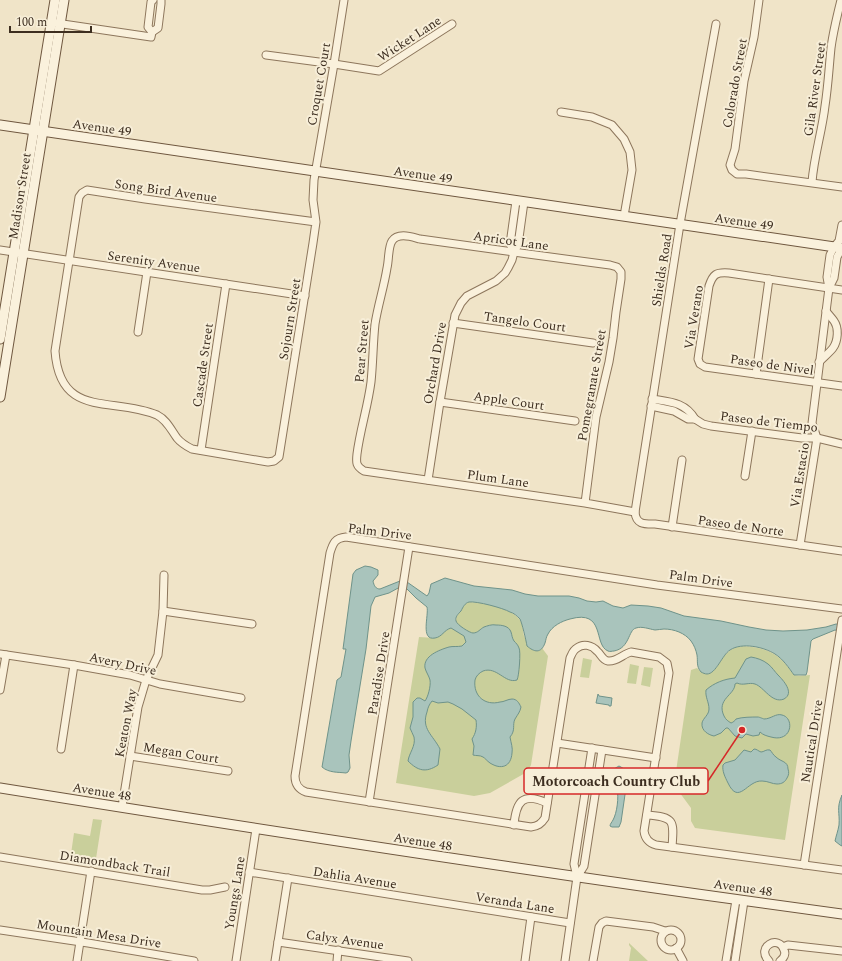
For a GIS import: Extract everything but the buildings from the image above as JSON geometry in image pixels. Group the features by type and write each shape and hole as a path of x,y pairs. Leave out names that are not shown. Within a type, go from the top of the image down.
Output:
{"main road":[{"name":"Madison Street","path":"55,0 56,23"},
{"name":"Madison Street","path":"0,339 14,252 38,131 56,23 64,0"},
{"name":"Avenue 49","path":"0,125 840,248"},
{"name":"Madison Street","path":"0,397 24,254 38,131"},
{"name":"Avenue 48","path":"0,788 256,829 577,877 842,914"}],"street":[{"path":"151,35 148,27 153,0"},
{"path":"151,35 158,28 162,4 160,0"},
{"name":"Croquet Court","path":"316,172 344,0"},
{"name":"Colorado Street","path":"759,0 754,37 744,81 735,149 730,165 732,170 738,174 812,182"},
{"name":"Gila River Street","path":"812,182 827,97 831,47 841,0"},
{"path":"56,23 151,35"},
{"name":"Wicket Lane","path":"334,64 379,72 452,24"},
{"name":"Shields Road","path":"637,520 635,517 635,512 680,224 716,24"},
{"path":"266,55 334,64"},
{"path":"561,112 592,117 605,122 612,125 624,139 630,152 632,170 624,216"},
{"name":"Sojourn Street","path":"201,450 268,462 274,461 279,457 316,222 313,200 316,172"},
{"path":"812,182 842,187"},
{"name":"Song Bird Avenue","path":"201,450 192,449 182,443 166,422 159,416 148,412 88,402 69,390 59,374 55,363 54,352 79,197 87,190 316,222"},
{"name":"Orchard Drive","path":"428,480 455,316 461,303 467,296 496,281 505,273 512,260 514,252 510,244 520,201"},
{"name":"Via Estacio","path":"800,545 817,438 812,423 829,288 826,277 830,255 840,248 839,241 842,225"},
{"name":"Apricot Lane","path":"395,238 406,236 610,265 617,267 621,272"},
{"name":"Pear Street","path":"358,467 356,461 369,394 373,363 375,326 391,242 395,238"},
{"name":"Serenity Avenue","path":"0,250 305,296"},
{"path":"138,332 147,272"},
{"name":"Pomegranate Street","path":"585,503 596,417 610,362 621,272"},
{"name":"Via Verano","path":"700,364 698,359 709,286 712,277 715,274 721,273 769,279"},
{"path":"756,374 769,279 842,290"},
{"name":"Cascade Street","path":"201,450 226,284"},
{"path":"819,362 835,345 837,336 834,320 826,311"},
{"name":"Tangelo Court","path":"453,323 593,343"},
{"name":"Paseo de Nivel","path":"700,364 705,367 842,386"},
{"name":"Apple Court","path":"440,402 575,421"},
{"name":"Paseo de Tiempo","path":"652,403 674,411 688,419 695,419 703,424 711,426 802,438 817,438 842,444"},
{"path":"745,476 752,431"},
{"path":"672,527 682,460"},
{"name":"Plum Lane","path":"358,467 364,471 585,503 635,512"},
{"name":"Paseo de Norte","path":"637,520 640,523 842,551"},
{"name":"Palm Drive","path":"842,609 657,584 346,537 339,538 336,540 332,548 295,780 301,790 306,792 531,828 539,825 545,818 570,658 573,652 581,646 591,646 596,649 603,659 610,661 619,659 631,652 659,657 667,663 669,673 646,815 644,831 646,838 652,844 842,870"},
{"name":"Paradise Drive","path":"369,802 409,547"},
{"name":"Keaton Way","path":"122,808 138,707 146,680 158,655 163,611 164,575"},
{"path":"163,611 252,624"},
{"name":"Nautical Drive","path":"804,865 841,626"},
{"path":"0,690 3,655"},
{"name":"Avery Drive","path":"3,655 130,675 160,684 241,698"},
{"path":"61,749 74,665"},
{"path":"557,743 656,758"},
{"path":"565,961 577,877 574,864 592,748"},
{"path":"577,877 584,866 602,750"},
{"name":"Megan Court","path":"130,756 228,772"},
{"path":"514,825 517,809 524,800 534,798 547,803"},
{"path":"646,815 665,818 671,822 673,830 672,847"},
{"name":"Youngs Lane","path":"236,961 256,829"},
{"name":"Diamondback Trail","path":"0,857 202,890 225,888"},
{"path":"76,961 91,871"},
{"name":"Dahlia Avenue","path":"249,872 457,905"},
{"path":"275,961 288,878"},
{"path":"726,961 740,900"},
{"path":"735,961 740,900"},
{"name":"Veranda Lane","path":"457,905 570,923"},
{"path":"525,961 531,917"},
{"path":"593,961 599,927 606,921 653,927 665,931 674,930 679,934 681,940 676,948 666,948 662,943 661,936 665,931"},
{"name":"Mountain Mesa Drive","path":"0,930 194,961"},
{"name":"Calyx Avenue","path":"278,942 408,961"},
{"path":"768,961 765,955 765,948 767,945 774,943 783,946 788,945 842,951"},
{"path":"780,961 785,953 783,946"},
{"path":"676,948 683,961"},
{"path":"337,961 338,950"}],"green space":[{"path":"468,602 496,606 516,615 523,627 526,640 539,651 542,648 548,656 531,765 527,772 490,793 474,796 396,783 419,637 435,638 456,620 465,604"},
{"path":"742,646 759,648 772,653 783,661 794,675 810,675 785,840 695,828 691,821 691,808 674,785 691,670 697,668 701,672 717,667 727,653 737,647"},
{"path":"583,658 592,660 589,678 580,677"},
{"path":"630,664 639,666 636,684 627,683"},
{"path":"644,667 653,668 650,687 641,685"},
{"path":"93,819 102,820 95,865 70,861 74,833 90,836"},
{"path":"629,943 648,961 629,961 631,948"}],"water":[{"path":"365,566 378,570 378,575 373,581 377,588 380,589 400,581 407,582 427,596 431,584 445,578 474,586 512,590 538,596 569,596 587,601 603,601 613,606 623,608 631,605 661,608 684,616 721,621 766,630 807,630 836,624 842,625 842,632 835,630 811,641 806,675 794,675 781,658 770,651 753,646 741,646 730,650 713,671 706,674 701,672 698,668 697,653 691,641 686,636 672,630 655,630 638,627 633,629 623,646 614,651 608,651 601,642 594,623 589,619 581,617 567,620 555,626 547,635 543,647 535,651 527,646 521,621 513,613 496,607 469,602 464,605 456,617 456,621 459,625 473,633 478,632 484,627 490,625 505,626 509,628 513,640 519,648 520,664 517,680 509,680 493,671 488,670 480,673 475,680 476,691 485,701 495,703 514,699 521,707 514,721 513,732 510,737 512,749 511,758 508,764 502,767 490,763 482,756 473,755 474,746 472,739 476,730 476,720 453,704 448,702 438,703 432,701 429,705 426,723 429,732 440,749 438,765 434,768 422,770 415,767 408,761 414,740 410,728 413,717 413,702 417,698 425,701 430,688 430,680 425,668 426,660 436,652 449,647 462,646 466,642 464,636 451,628 435,638 430,638 426,632 427,607 407,589 400,587 389,593 375,597 371,606 366,649 349,755 350,768 346,773 334,772 322,767 337,680 341,677 346,649 343,649 353,574 356,570"},
{"path":"751,657 762,660 783,680 788,690 787,696 784,699 776,699 755,684 737,683 722,705 724,716 731,723 736,719 741,718 758,717 764,719 782,715 789,721 790,725 787,733 783,737 778,738 767,736 760,732 759,735 753,736 746,734 742,738 735,736 728,728 726,728 721,733 714,736 708,734 702,726 709,709 706,690 719,682 735,678 746,659"},
{"path":"598,694 599,696 612,698 611,706 596,703"},
{"path":"754,749 761,752 770,750 778,759 787,764 789,771 788,776 785,781 780,784 762,781 752,784 740,792 736,792 728,783 723,772 723,765 735,760 744,750 751,752"},
{"path":"619,766 628,774 621,822 619,827 612,827 610,825 616,813 618,792 616,783 611,775 612,772"},
{"path":"842,795 842,846 835,841 839,825 839,807"}],"place":[{"name":"Motorcoach Country Club","path":"742,730"}]}
